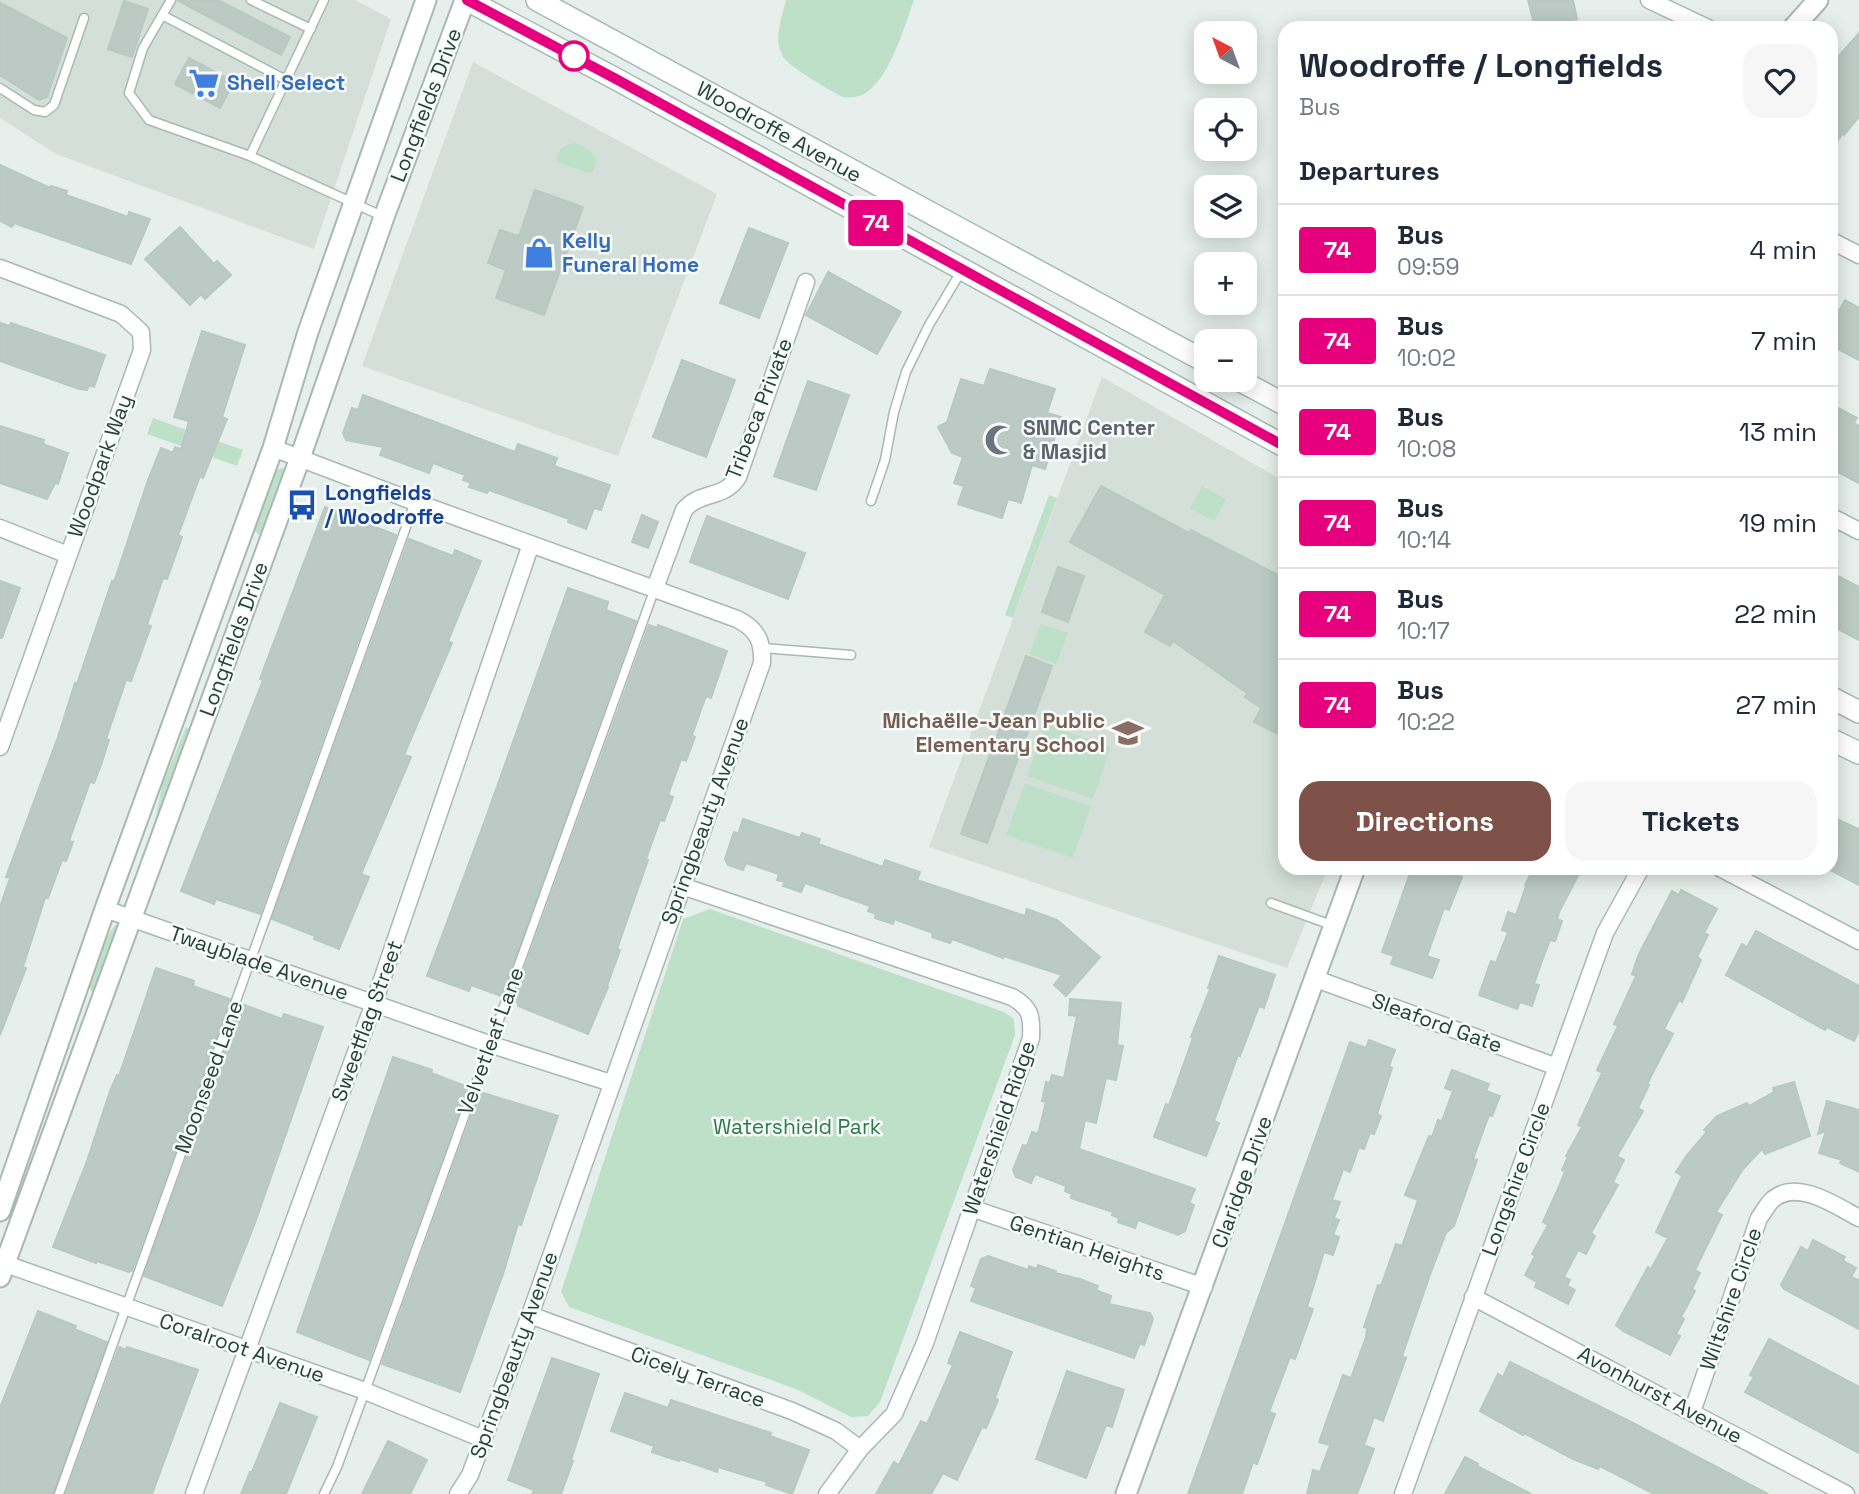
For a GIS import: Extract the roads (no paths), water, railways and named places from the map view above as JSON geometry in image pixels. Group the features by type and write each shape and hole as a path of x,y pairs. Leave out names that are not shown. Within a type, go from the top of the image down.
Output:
{"main road":[{"name":"Woodroffe Avenue","path":"466,0 1156,373 1278,443"},
{"name":"Woodroffe Avenue","path":"537,0 557,6 770,128 1194,356"},
{"path":"1257,390 1278,401"},
{"path":"1838,701 1859,712"},
{"path":"1838,743 1859,754"}],"street":[{"name":"Longfields Drive","path":"0,1212 105,909 273,448 308,332 426,0"},
{"name":"Longfields Drive","path":"2,1267 132,919 300,458 384,217 466,0"},
{"path":"1649,0 1693,21"},
{"path":"1799,21 1818,0"},
{"path":"1838,244 1859,255"},
{"name":"Woodpark Way","path":"0,268 121,314 141,332 142,350 0,747"},
{"name":"Tribeca Private","path":"655,588 684,510 694,501 724,492 738,477 806,282"},
{"path":"273,448 746,624 757,634 763,648"},
{"path":"1838,520 1859,531"},
{"path":"0,528 68,555"},
{"name":"Sweetflag Street","path":"194,1494 374,1003 531,544"},
{"name":"Springbeauty Avenue","path":"458,1494 470,1475 530,1315 762,663 763,648"},
{"name":"Claridge Drive","path":"1126,1494 1204,1287 1352,875"},
{"name":"Longshire Circle","path":"1402,1494 1605,933 1637,875"},
{"path":"1733,875 1859,941"},
{"name":"Watershield Ridge","path":"682,886 1012,997 1023,1004 1032,1018 1031,1038 925,1343 894,1414 860,1448 827,1494"},
{"name":"Twayblade Avenue","path":"105,909 489,1044 611,1083"},
{"name":"Sleaford Gate","path":"1316,979 1557,1067"},
{"name":"Wiltshire Circle","path":"1692,1412 1759,1218 1773,1199 1791,1191 1819,1197 1859,1218"},
{"name":"Gentian Heights","path":"971,1208 1204,1287"},
{"name":"Coralroot Avenue","path":"2,1267 365,1391 483,1439"},
{"name":"Avonhurst Avenue","path":"1473,1297 1846,1494"},
{"name":"Cicely Terrace","path":"530,1315 792,1411 836,1432 860,1448"}],"lane":[{"path":"171,0 143,48 129,93 149,120 250,156 384,217"},
{"path":"251,0 311,29"},
{"path":"250,156 324,0"},
{"path":"162,15 286,80"},
{"path":"0,88 34,110 45,112 54,105 84,18"},
{"path":"871,501 885,460 894,412 906,372 929,325 962,270"},
{"name":"Moonseed Lane","path":"59,1494 415,502"},
{"name":"Velvetleaf Lane","path":"324,1494 365,1391 655,588"},
{"path":"763,648 852,655"},
{"path":"1271,903 1334,926"}],"place":[{"name":"Shell Select","path":"204,83"},
{"name":"Kelly Funeral Home","path":"539,253"},
{"name":"SNMC Center & Masjid","path":"1000,440"},
{"name":"Longfields / Woodroffe","path":"302,505"},
{"name":"Michaëlle-Jean Public Elementary School","path":"1128,733"}],"park label":[{"name":"Watershield Park","path":"797,1127"}]}
